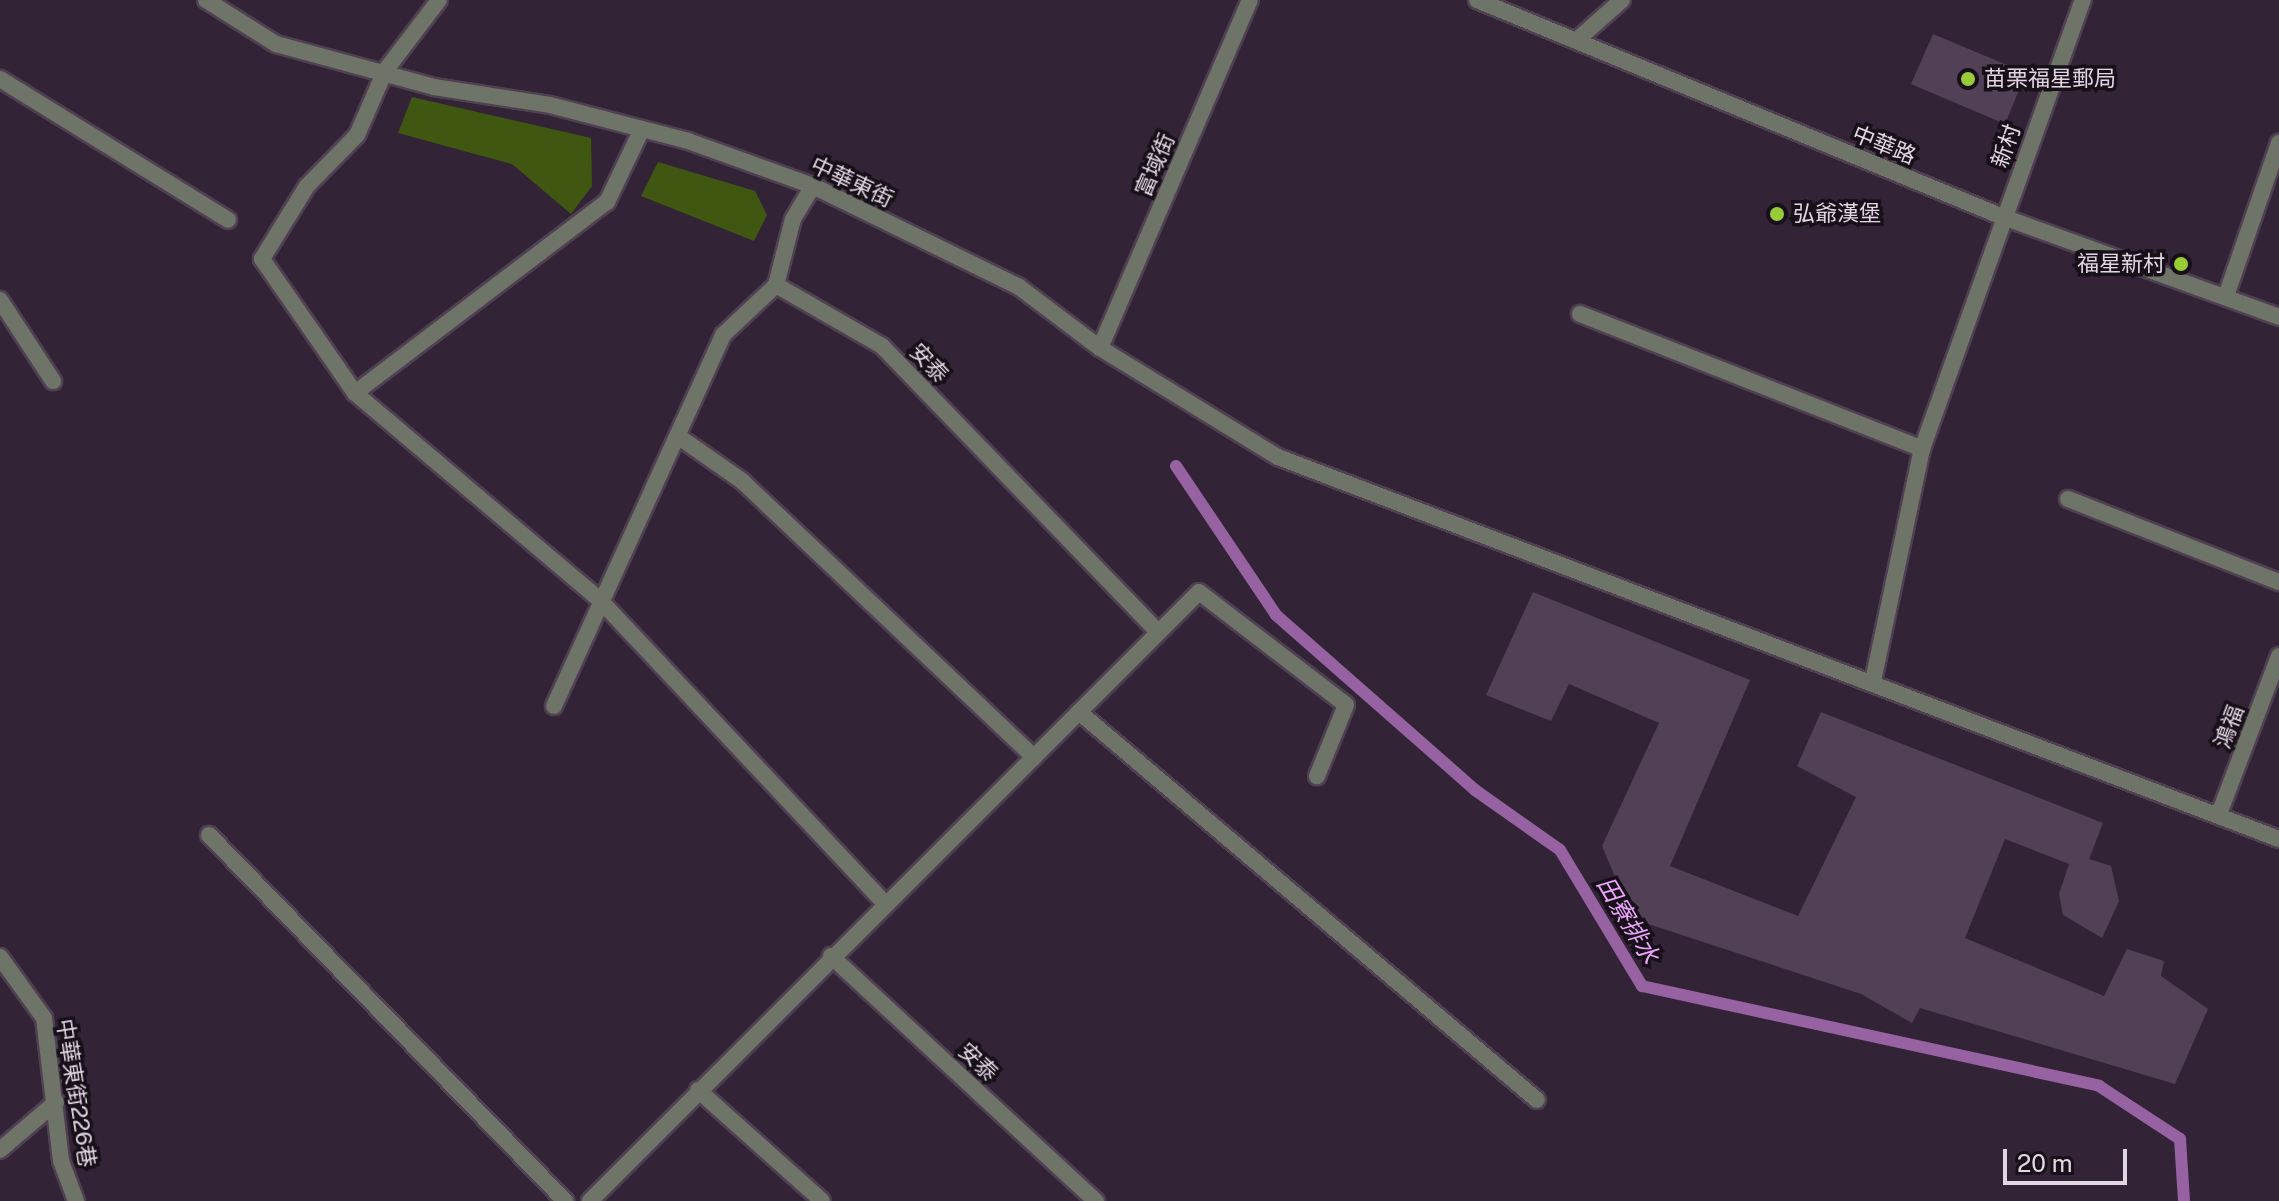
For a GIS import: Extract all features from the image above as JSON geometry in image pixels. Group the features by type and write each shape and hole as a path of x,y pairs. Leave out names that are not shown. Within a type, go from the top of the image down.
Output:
{"street":[{"name":"中華東街","path":"206,0 276,44 385,71 434,87 550,105 688,141 813,186 1019,287 1100,348 1278,457 1435,512 2279,839"},
{"path":"439,0 385,71 357,135 307,186 262,259 355,393 599,599 884,903"},
{"name":"富域街","path":"1100,348 1250,0"},
{"name":"中華路","path":"1477,0 2003,217 2279,317"},
{"path":"1577,40 1622,0"},
{"name":"新村","path":"1873,681 1922,449 2083,0"},
{"path":"0,79 228,220"},
{"path":"355,393 607,202 641,131"},
{"path":"2226,296 2279,143"},
{"path":"554,706 599,599 679,437 723,335 776,285 793,219 813,186"},
{"name":"安泰","path":"776,285 882,346 1158,632"},
{"path":"0,300 53,381"},
{"path":"1580,314 1922,449"},
{"path":"679,437 742,481 1034,757"},
{"path":"2068,499 2279,582"},
{"path":"590,1201 884,903 1199,592 1346,705 1317,776"},
{"name":"鴻福","path":"2219,814 2279,656"},
{"path":"1079,712 1537,1100"},
{"path":"209,835 565,1201"},
{"name":"安泰","path":"831,956 1096,1201"},
{"name":"中華東街226巷","path":"0,957 44,1018 61,1161 76,1201"},
{"path":"698,1090 822,1201"},
{"path":"0,1150 56,1102"}],"green space":[{"path":"412,97 591,138 592,186 571,214 512,164 398,133"},
{"path":"658,162 755,191 767,215 754,241 641,196"}],"building":[{"name":"苗栗福星郵局","path":"1933,34 2026,73 2005,124 1911,84"},
{"path":"1533,592 1750,680 1670,866 1798,916 1856,797 1797,766 1821,712 2103,823 2089,859 2111,866 2119,901 2102,938 2063,915 2059,894 2069,864 2005,839 1965,938 2104,996 2127,949 2164,961 2161,976 2208,1009 2175,1084 1920,1008 1912,1023 1861,994 1633,919 1602,846 1659,723 1569,684 1551,721 1486,695"}],"waterway":[{"name":"田寮排水","path":"1176,466 1276,615 1475,790 1560,850 1642,986 2099,1086 2180,1139 2184,1201"}],"place":[{"name":"苗栗福星郵局","path":"1968,79"},
{"name":"弘爺漢堡","path":"1777,214"},
{"name":"福星新村","path":"2181,264"}]}
